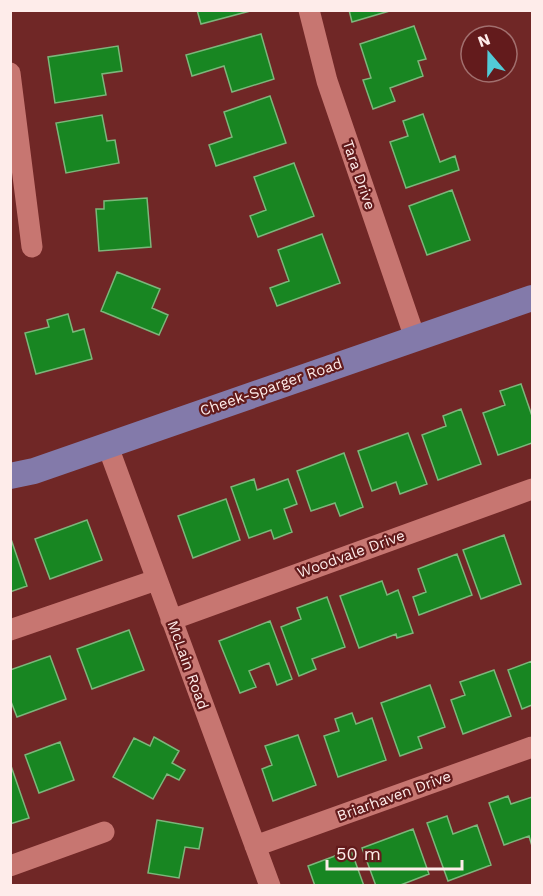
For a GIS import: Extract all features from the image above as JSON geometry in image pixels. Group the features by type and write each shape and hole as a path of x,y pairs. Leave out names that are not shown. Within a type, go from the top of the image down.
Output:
{"main road":[{"name":"Cheek-Sparger Road","path":"10,477 34,471 532,298"}],"street":[{"name":"Tara Drive","path":"309,10 327,81 415,338"},
{"path":"10,74 32,247"},
{"name":"McLain Road","path":"107,444 270,885"},
{"name":"Woodvale Drive","path":"171,620 532,489"},
{"path":"10,630 156,580"},
{"name":"Briarhaven Drive","path":"255,846 532,747"},
{"path":"10,866 104,832"}],"building":[{"path":"197,10 254,10 201,24"},
{"path":"349,10 393,10 352,22"},
{"path":"414,26 426,59 418,61 423,76 390,88 395,101 373,109 363,80 371,78 360,44"},
{"path":"261,34 274,79 232,92 224,66 192,76 186,55"},
{"path":"118,46 122,71 102,74 106,95 55,103 48,57"},
{"path":"270,96 286,143 216,166 209,145 232,137 224,112"},
{"path":"423,114 440,162 455,156 459,170 406,188 390,142 408,136 403,121"},
{"path":"102,115 107,141 115,140 119,163 66,173 56,123"},
{"path":"294,163 314,216 258,237 250,216 266,210 254,177"},
{"path":"452,190 470,240 427,255 409,206"},
{"path":"147,198 151,247 99,251 96,209 104,209 104,201"},
{"path":"322,234 340,283 277,306 270,288 289,281 278,250"},
{"path":"117,272 160,289 152,308 168,315 159,335 101,311"},
{"path":"68,314 73,332 84,329 92,359 36,374 25,333 49,327 47,320"},
{"path":"521,384 532,416 532,443 498,455 483,413 505,405 500,391"},
{"path":"461,409 481,464 438,480 422,435 446,426 443,416"},
{"path":"408,433 427,484 400,494 396,482 372,491 358,451"},
{"path":"344,453 363,507 340,516 335,503 311,511 297,471"},
{"path":"254,479 257,490 288,479 297,504 284,509 292,532 274,539 271,530 249,538 231,487"},
{"path":"226,499 240,540 193,558 178,516"},
{"path":"87,520 102,560 50,579 35,539"},
{"path":"504,535 521,584 481,599 463,550"},
{"path":"10,539 27,586 10,592"},
{"path":"457,554 472,595 419,615 413,597 426,592 418,569"},
{"path":"382,581 387,595 398,590 413,633 397,638 396,634 359,648 340,596"},
{"path":"327,597 345,647 312,659 316,669 299,676 281,627 301,619 297,608"},
{"path":"270,621 292,679 277,685 269,663 249,671 256,687 240,693 219,641"},
{"path":"129,630 144,670 92,689 77,649"},
{"path":"50,656 66,699 17,717 10,699 10,670"},
{"path":"532,661 532,705 522,709 508,670"},
{"path":"494,670 511,716 463,734 451,700 465,695 460,682"},
{"path":"430,685 445,727 418,737 422,748 400,756 381,703"},
{"path":"352,713 356,724 372,718 386,760 338,777 324,736 339,731 335,719"},
{"path":"298,735 316,785 273,801 262,769 272,765 265,746"},
{"path":"154,737 179,751 172,763 185,770 179,780 167,774 153,799 113,777 134,738 150,746"},
{"path":"60,742 74,780 39,793 25,755"},
{"path":"10,763 29,818 10,824"},
{"path":"508,796 511,804 532,797 532,846 529,836 504,845 489,803"},
{"path":"447,816 453,834 477,825 491,865 448,881 427,823"},
{"path":"157,820 203,828 199,849 185,847 179,878 148,873"},
{"path":"413,829 429,874 398,886 376,886 362,848"},
{"path":"351,850 364,886 315,886 308,866"}]}
